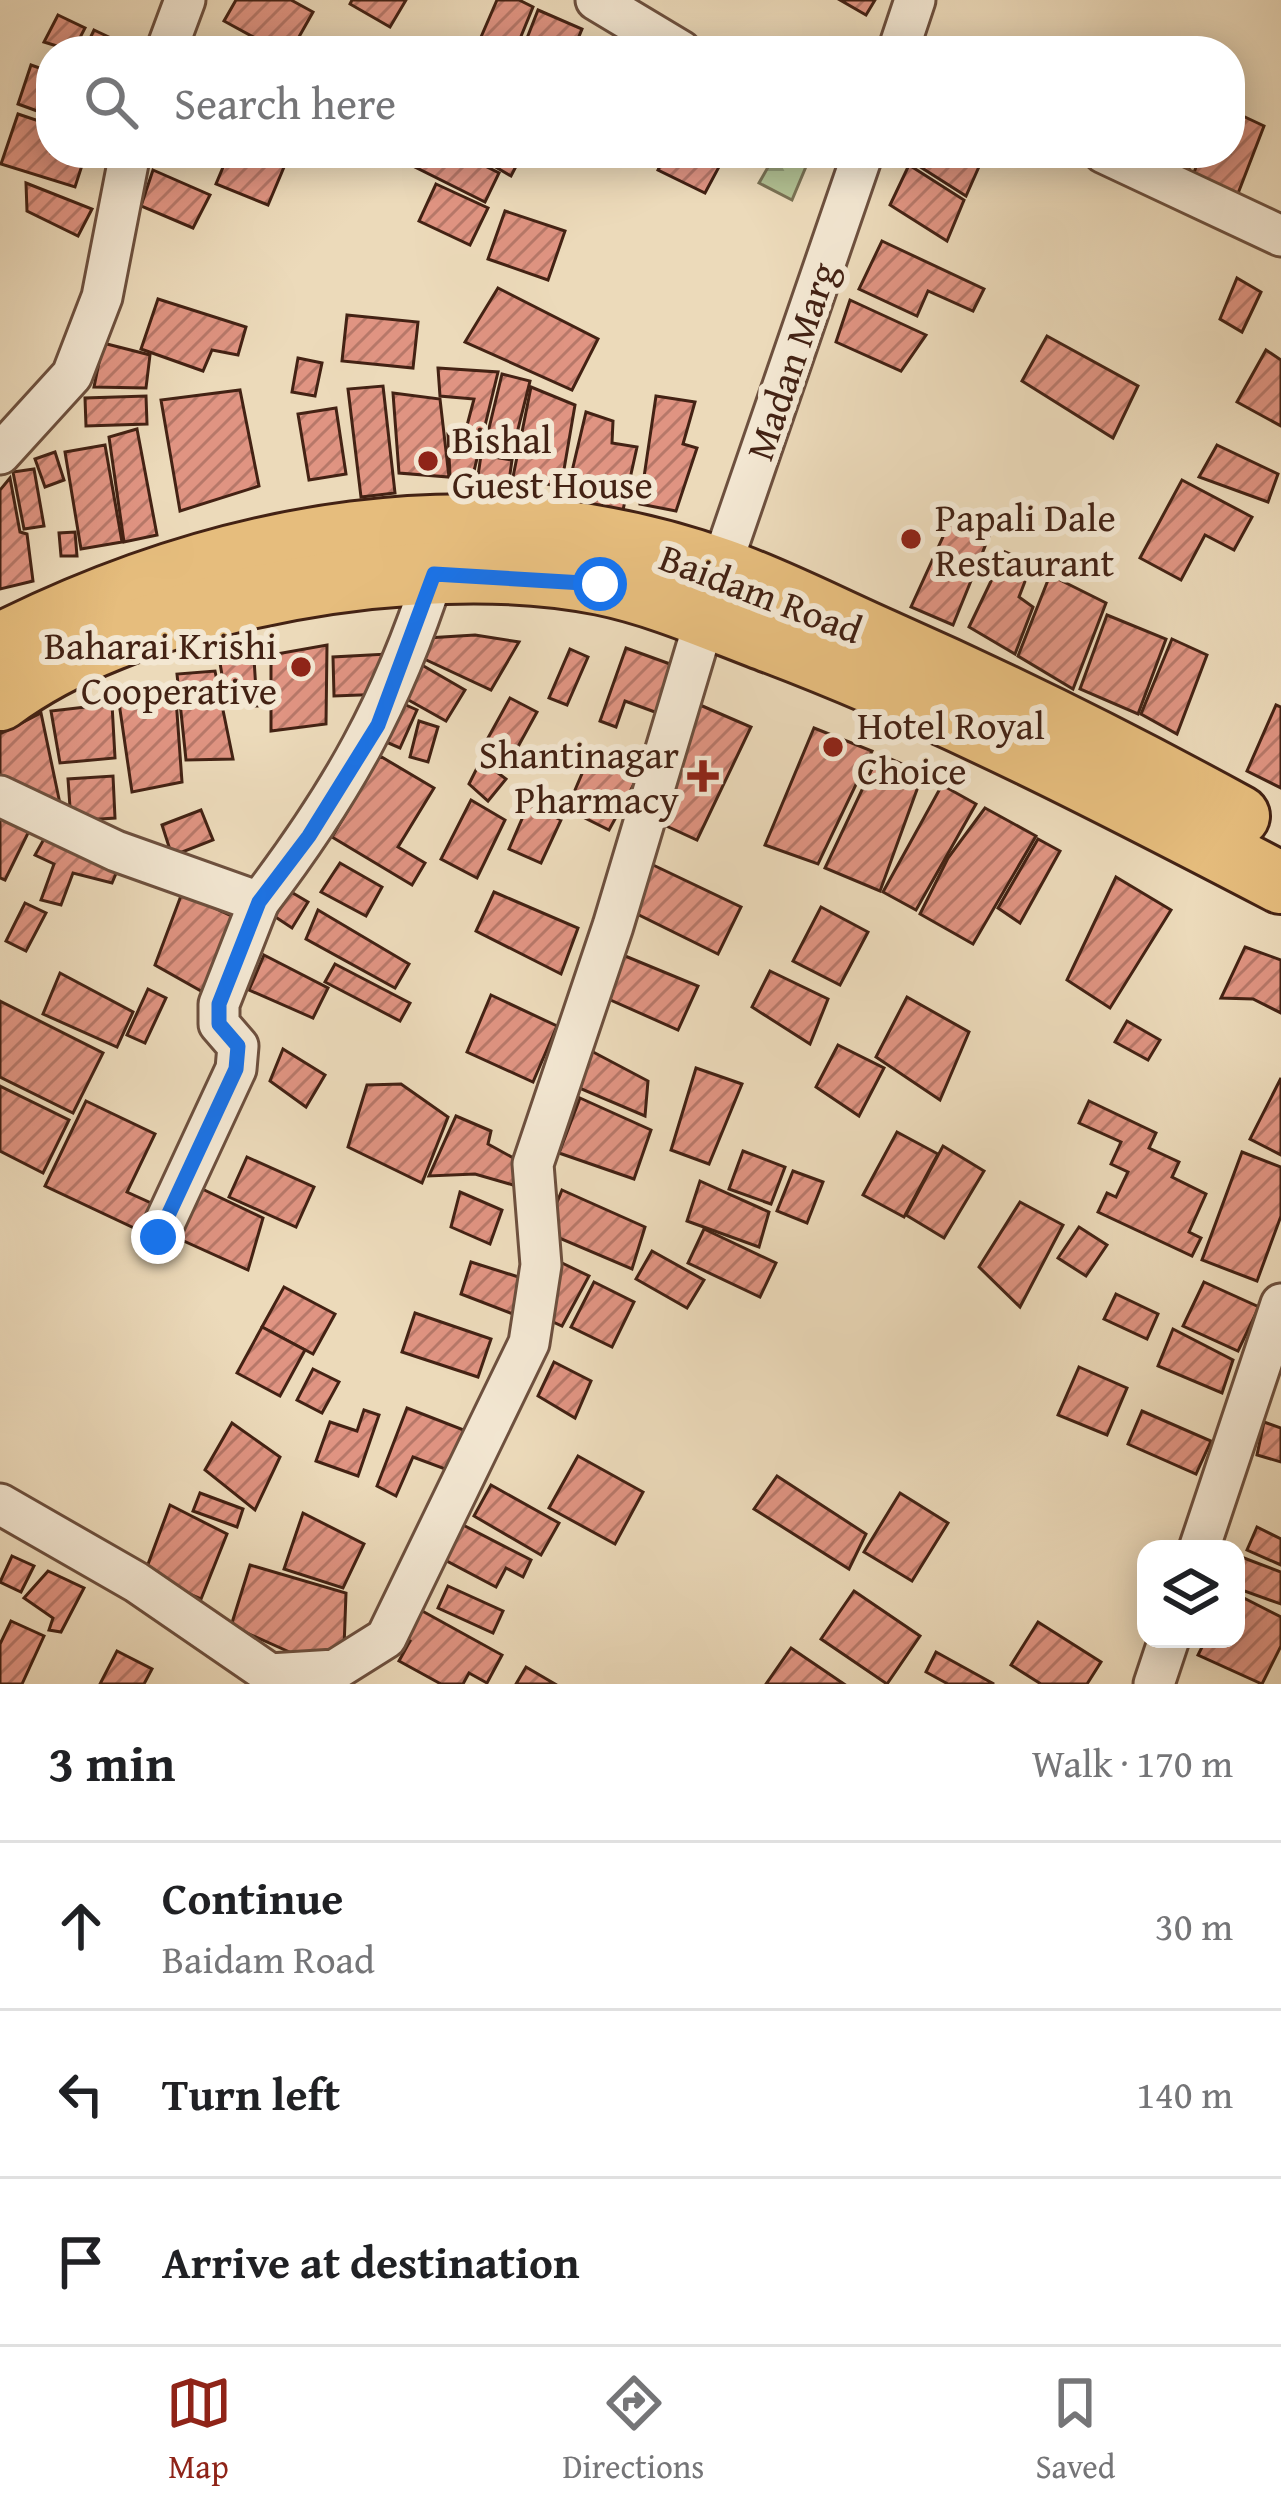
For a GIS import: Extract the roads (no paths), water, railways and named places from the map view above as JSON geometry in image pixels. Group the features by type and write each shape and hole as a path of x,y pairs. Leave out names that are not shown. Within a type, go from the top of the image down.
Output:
{"main road":[{"name":"Baidam Road","path":"0,644 175,569 285,540 411,524 604,538 1281,883"},
{"name":"Baidam Road","path":"0,700 63,661 183,614 293,587 434,574 715,594 980,683 1281,839"}],"street":[{"path":"172,36 185,0"},
{"path":"596,0 656,36"},
{"path":"904,36 915,0"},
{"path":"6,440 72,375 102,297 127,168"},
{"name":"Madan Marg","path":"269,1679 335,1670 386,1638 529,1343 541,1265 533,1164 854,168"},
{"path":"1136,168 1281,236"},
{"path":"158,1237 236,1069 238,1046 219,1024 219,1004 259,902 309,836 378,725 434,574"},
{"path":"0,796 116,851 259,902"},
{"path":"1202,1540 1281,1304"},
{"path":"0,1504 136,1582 269,1679"},
{"path":"1154,1684 1166,1648"}],"place":[{"name":"Bishal Guest House","path":"428,461"},
{"name":"Papali Dale Restaurant","path":"911,539"},
{"name":"Baharai Krishi Cooperative","path":"301,667"},
{"name":"Hotel Royal Choice","path":"833,747"},
{"name":"Shantinagar Pharmacy","path":"703,776"}]}
